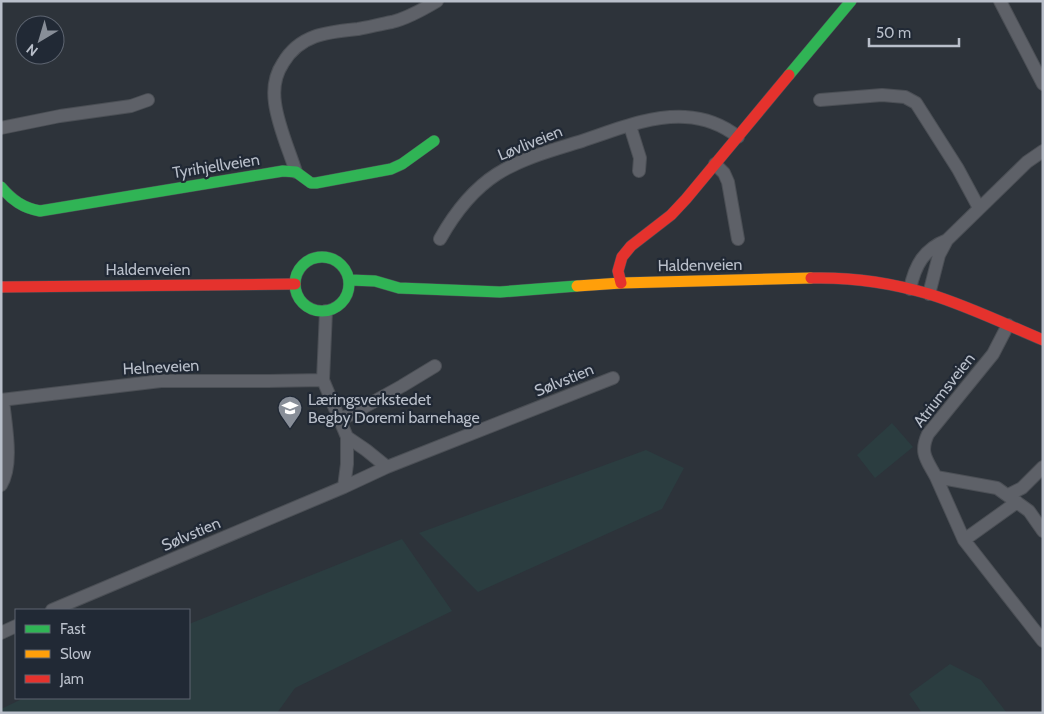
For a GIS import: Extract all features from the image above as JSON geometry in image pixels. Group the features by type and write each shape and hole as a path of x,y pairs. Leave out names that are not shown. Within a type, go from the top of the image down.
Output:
{"main road":[{"path":"621,283 618,271 622,256 631,246 670,215 738,137 851,1"},
{"name":"Tyrihjellveien","path":"1,188 19,206 28,210 40,211 283,171 296,172 311,182 316,183 378,173 402,164 434,141"},
{"path":"326,256 337,260 346,269 350,280 349,291 344,300 336,308 326,311 316,311 308,307 296,293 296,275 301,266 308,260 317,257 326,256"},
{"name":"Haldenveien","path":"350,280 375,280 399,288 500,292 621,283 823,278 880,284 929,294 967,307 1043,340"},
{"name":"Haldenveien","path":"1,286 295,284"}],"street":[{"path":"296,172 275,104 276,79 287,55 305,39 318,34 394,21 409,16 437,1"},
{"path":"1000,1 1043,84"},
{"path":"820,100 882,95 905,96 916,103 958,169 979,208"},
{"path":"1,128 60,116 132,106 148,100"},
{"name":"Løvliveien","path":"440,239 471,194 496,174 534,156 660,118 687,117 717,124 738,137"},
{"path":"630,126 640,158 639,170"},
{"path":"929,294 939,254 947,240 1027,162 1043,151"},
{"path":"715,164 724,173 728,182 738,239"},
{"path":"910,289 914,271 922,259 933,245 947,240"},
{"path":"326,311 323,380 347,437 347,464 344,487"},
{"name":"Atriumsveien","path":"1008,325 993,354 928,434 924,443 924,454 964,540 1043,641"},
{"path":"339,418 348,416 435,366"},
{"name":"Sølvstien","path":"54,609 344,487 387,467 612,378"},
{"name":"Helneveien","path":"2,400 161,381 268,382 323,380"},
{"path":"1,484 6,472 8,442 2,400"},
{"path":"347,437 387,467"},
{"path":"964,540 1012,498 1043,467"},
{"path":"936,477 949,481 992,486 1029,511 1043,531"},
{"path":"1,633 15,626"}],"shaded area":[{"path":"892,423 913,447 875,478 857,455"},
{"path":"646,450 684,468 662,509 478,592 419,533"},
{"path":"402,539 452,611 295,688 277,713 1,713 1,709 22,699 190,699 190,624"},
{"path":"950,664 981,680 1007,713 922,713 909,694"}],"traffic: fast":[{"path":"789,75 851,1"},
{"path":"1,187 18,203 40,211 283,171 296,172 311,183 316,183 391,169 402,164 434,141"},
{"path":"317,257 327,257 337,261 345,269 349,284 345,299 337,307 327,311 317,311 307,307 299,299 295,289 295,279 299,269 307,261 317,257"},
{"path":"350,280 375,281 399,288 500,292 577,286"}],"traffic: slow":[{"path":"577,286 811,278"}],"traffic: jam":[{"path":"621,283 618,271 622,257 631,246 671,215 686,199 789,75"},
{"path":"811,278 856,280 915,290 958,304 1043,340"},
{"path":"1,287 295,284"}],"place":[{"name":"Læringsverkstedet Begby Doremi barnehage","path":"290,429"}]}
